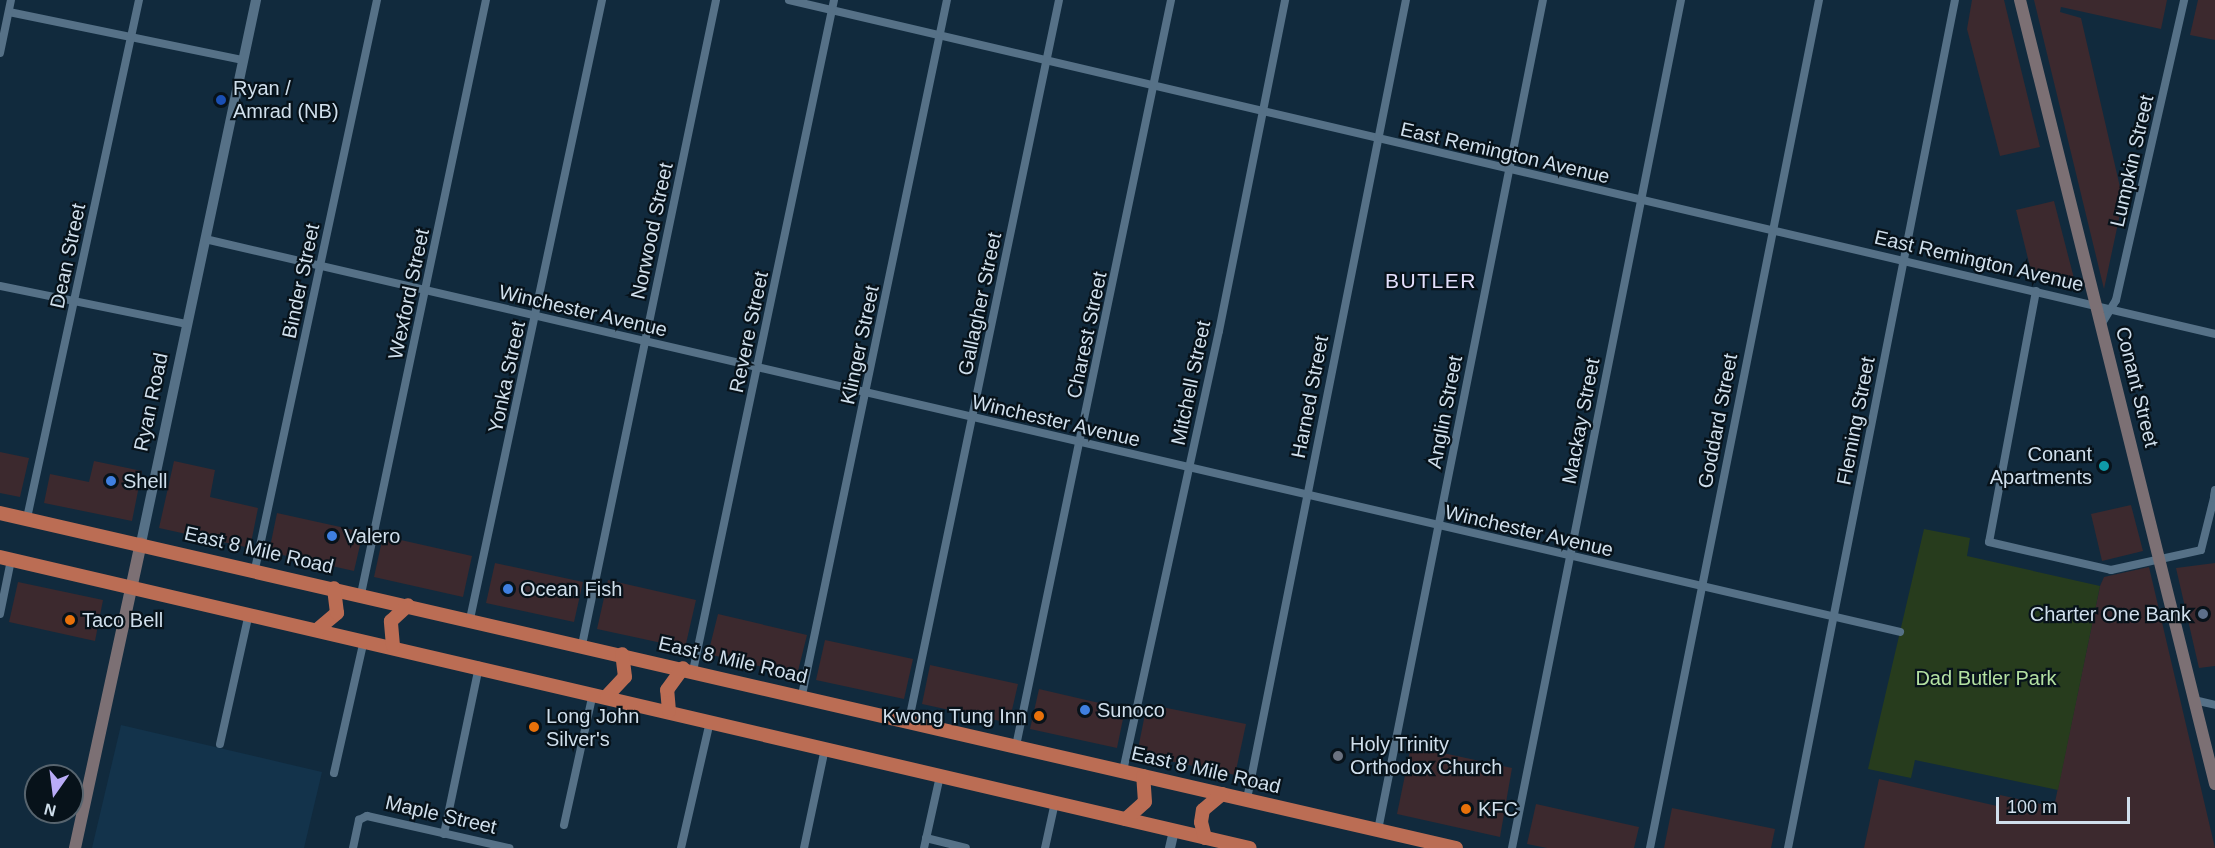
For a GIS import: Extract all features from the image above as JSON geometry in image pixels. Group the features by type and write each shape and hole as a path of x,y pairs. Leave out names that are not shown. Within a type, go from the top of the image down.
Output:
{"highway":[{"name":"East 8 Mile Road","path":"0,513 255,569 1456,848"},
{"path":"6,559 393,646 1250,848"},
{"path":"318,629 337,613 334,588"},
{"path":"393,646 391,621 408,605"},
{"path":"607,696 625,677 622,654"},
{"path":"669,711 667,690 688,669"},
{"path":"1126,819 1145,802 1143,776"},
{"path":"1205,837 1201,822 1203,810 1222,794"}],"main road":[{"name":"Conant Street","path":"2020,0 2215,784"},
{"name":"Ryan Road","path":"75,848 141,543"}],"street":[{"path":"0,53 11,0"},
{"name":"Dean Street","path":"27,519 139,0"},
{"name":"Ryan Road","path":"141,543 256,0"},
{"name":"Binder Street","path":"255,569 377,0"},
{"name":"Wexford Street","path":"361,594 486,0"},
{"name":"Yonka Street","path":"471,619 537,317 602,0"},
{"name":"Norwood Street","path":"582,645 716,0"},
{"name":"East Remington Avenue","path":"789,0 1262,113 2096,304 2215,334"},
{"name":"Revere Street","path":"688,669 758,369 834,0"},
{"name":"Klinger Street","path":"802,695 946,0"},
{"name":"Gallagher Street","path":"909,720 1059,0"},
{"name":"Charest Street","path":"1016,746 1081,445 1171,0"},
{"name":"Mitchell Street","path":"1123,771 1189,470 1285,0"},
{"name":"Harned Street","path":"1246,800 1406,0"},
{"name":"Anglin Street","path":"1378,830 1543,0"},
{"name":"Mackay Street","path":"1512,848 1681,0"},
{"name":"Goddard Street","path":"1650,848 1819,0"},
{"name":"Fleming Street","path":"1788,848 1955,0"},
{"name":"Lumpkin Street","path":"2101,325 2116,300 2142,196 2184,0"},
{"path":"9,12 243,60"},
{"name":"Winchester Avenue","path":"205,239 1081,445 1900,632"},
{"path":"0,286 187,324"},
{"path":"2036,291 1989,542 2108,570 2158,560 2201,550 2215,492"},
{"path":"0,614 6,559"},
{"path":"220,744 249,613"},
{"path":"334,773 364,640"},
{"path":"444,834 479,666"},
{"path":"564,825 593,693"},
{"path":"2194,700 2215,705"},
{"path":"681,848 710,721"},
{"path":"804,848 825,748"},
{"path":"924,848 940,776"},
{"path":"1044,848 1054,802"},
{"name":"Maple Street","path":"353,848 359,820 367,816 509,848"},
{"path":"1170,848 1174,830"},
{"path":"926,838 966,848"}],"shaded area":[{"path":"1972,0 2004,0 2040,147 2000,156 1967,29"},
{"path":"2034,0 2167,0 2161,29 2061,7 2060,12 2081,18 2123,200 2104,289"},
{"path":"2198,0 2215,0 2215,40 2190,35"},
{"path":"2054,201 2077,290 2033,279 2016,210"},
{"path":"0,452 29,458 20,497 0,493"},
{"path":"94,461 142,471 132,521 44,503 50,474 89,482"},
{"path":"174,461 215,470 210,497 258,508 250,548 159,528"},
{"path":"2131,505 2143,551 2102,561 2091,514"},
{"path":"277,513 363,532 354,571 269,552"},
{"path":"383,536 472,556 463,597 374,577"},
{"path":"495,563 583,582 574,622 486,603"},
{"path":"2215,563 2215,666 2199,668 2176,568"},
{"path":"2149,567 2215,848 1864,848 1879,779 1997,806 2000,795 2054,807 2100,586 2104,577"},
{"path":"608,580 696,600 685,648 597,629"},
{"path":"18,582 103,600 95,641 9,622"},
{"path":"718,614 807,635 797,675 708,654"},
{"path":"825,640 913,659 904,699 816,680"},
{"path":"930,665 1018,684 1009,723 922,704"},
{"path":"1039,689 1125,709 1117,748 1030,729"},
{"path":"1147,704 1246,724 1235,775 1137,754"},
{"path":"121,725 322,772 304,848 92,848"},
{"path":"1411,746 1512,768 1500,837 1397,814"},
{"path":"1536,804 1639,827 1634,848 1547,848 1527,844"},
{"path":"1672,808 1775,829 1771,848 1664,848"}],"green space":[{"name":"Dad Butler Park","path":"1924,529 1970,538 1967,556 2100,586 2058,790 1915,760 1911,778 1868,769"}],"place":[{"name":"Ryan / Amrad (NB)","path":"221,100"},
{"name":"Conant Apartments","path":"2104,466"},
{"name":"Shell","path":"111,481"},
{"name":"Valero","path":"332,536"},
{"name":"Ocean Fish","path":"508,589"},
{"name":"Charter One Bank","path":"2203,614"},
{"name":"Taco Bell","path":"70,620"},
{"name":"Sunoco","path":"1085,710"},
{"name":"Kwong Tung Inn","path":"1039,716"},
{"name":"Long John Silver's","path":"534,727"},
{"name":"Holy Trinity Orthodox Church","path":"1338,756"},
{"name":"KFC","path":"1466,809"}],"district":[{"name":"BUTLER","path":"1431,281"}]}
